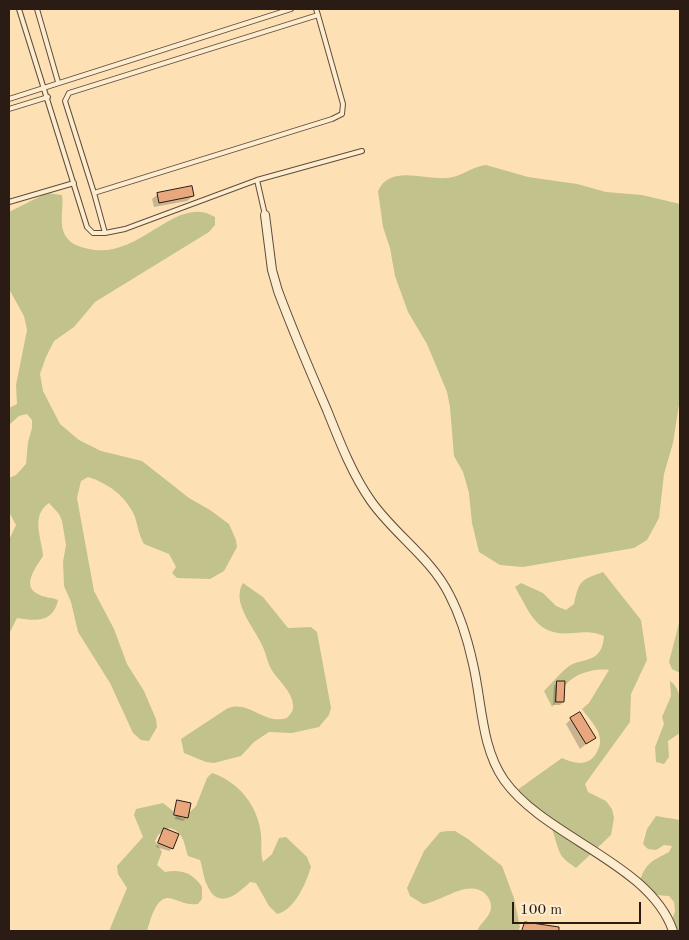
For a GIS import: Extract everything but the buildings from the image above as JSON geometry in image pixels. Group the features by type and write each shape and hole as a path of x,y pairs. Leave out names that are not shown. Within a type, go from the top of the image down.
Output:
{"street":[{"path":"266,215 272,270 278,291 335,431 361,486 371,502 429,567 449,594 473,663 488,740 500,773 513,791 538,812 628,876 655,898 664,910 673,931"}],"lane":[{"path":"19,9 87,227 93,233 105,233 187,208 257,180 362,151"},
{"path":"37,9 58,82"},
{"path":"9,99 291,9"},
{"path":"94,193 340,116 343,112 343,104 316,9"},
{"path":"105,233 65,101 69,92 318,15"},
{"path":"9,109 48,97"},
{"path":"257,180 266,215"},
{"path":"9,202 74,183"}],"green space":[{"path":"486,165 528,177 577,184 606,192 642,195 680,204 680,398 673,443 664,474 659,518 647,540 634,548 523,567 500,565 479,552 472,523 469,493 463,472 454,456 447,392 427,344 408,312 395,276 390,248 383,227 378,191 384,182 392,177 411,175 433,178 453,177"},
{"path":"47,193 62,195 64,233 73,243 85,248 104,250 122,246 185,214 200,212 215,217 215,225 209,232 95,302 74,327 54,341 40,374 43,391 60,424 79,440 101,451 142,461 189,498 229,524 236,540 237,547 224,571 210,579 177,578 172,573 176,567 169,554 144,544 132,510 122,497 110,487 88,477 81,481 77,498 94,591 114,629 127,664 144,691 156,719 157,727 149,741 141,740 133,733 110,683 78,632 71,602 64,586 63,562 66,545 62,521 59,514 49,503 43,508 38,521 43,556 30,581 33,591 58,600 56,607 48,617 43,619 17,618 9,634 9,540 16,525 9,512 9,478 16,475 26,464 32,420 27,414 19,416 9,425 9,408 17,404 16,385 27,330 24,316 9,289 9,212"},
{"path":"603,572 641,620 647,660 631,694 630,722 585,784 588,792 606,801 612,809 614,818 611,835 576,868 561,855 551,826 546,818 519,804 513,793 562,758 581,763 590,760 597,752 600,743 599,736 596,728 582,709 589,703 609,670 591,671 573,678 565,686 552,707 544,691 569,666 596,655 603,645 604,636 589,632 561,633 543,627 536,622 515,587 521,583 543,593 556,606 566,610 574,604 577,590 582,582 589,577"},
{"path":"243,583 263,597 288,628 311,627 317,632 331,708 329,715 319,727 292,733 269,732 254,742 241,756 214,763 206,762 184,753 181,739 228,708 243,707 264,716 278,719 287,718 293,709 290,696 271,669 263,646 241,606 240,590"},
{"path":"680,619 680,673 672,669 669,662"},
{"path":"670,681 675,685 680,698 680,733 668,741 669,757 664,764 656,762 655,747 664,724 662,717 671,696"},
{"path":"212,773 231,782 246,796 259,824 263,862 272,854 279,838 286,837 307,857 311,867 299,895 289,907 277,914 269,906 256,883 250,882 229,898 218,898 212,894 206,884 200,860 188,856 181,835 169,828 158,835 155,841 162,852 157,865 165,872 176,871 186,873 195,878 202,887 202,899 198,904 193,904 171,898 163,899 156,907 147,931 109,931 127,888 118,874 117,866 143,837 134,815 136,809 163,803 183,819 196,806 207,778"},
{"path":"656,816 680,820 680,931 675,931 672,920 675,911 674,902 669,896 648,891 640,880 648,865 669,852 672,846 664,845 656,850 648,849 643,844 647,829"},
{"path":"455,831 468,839 502,866 514,898 520,927 518,931 477,931 489,915 491,908 488,897 481,891 465,889 423,904 410,896 407,888 424,851 440,832"}]}
